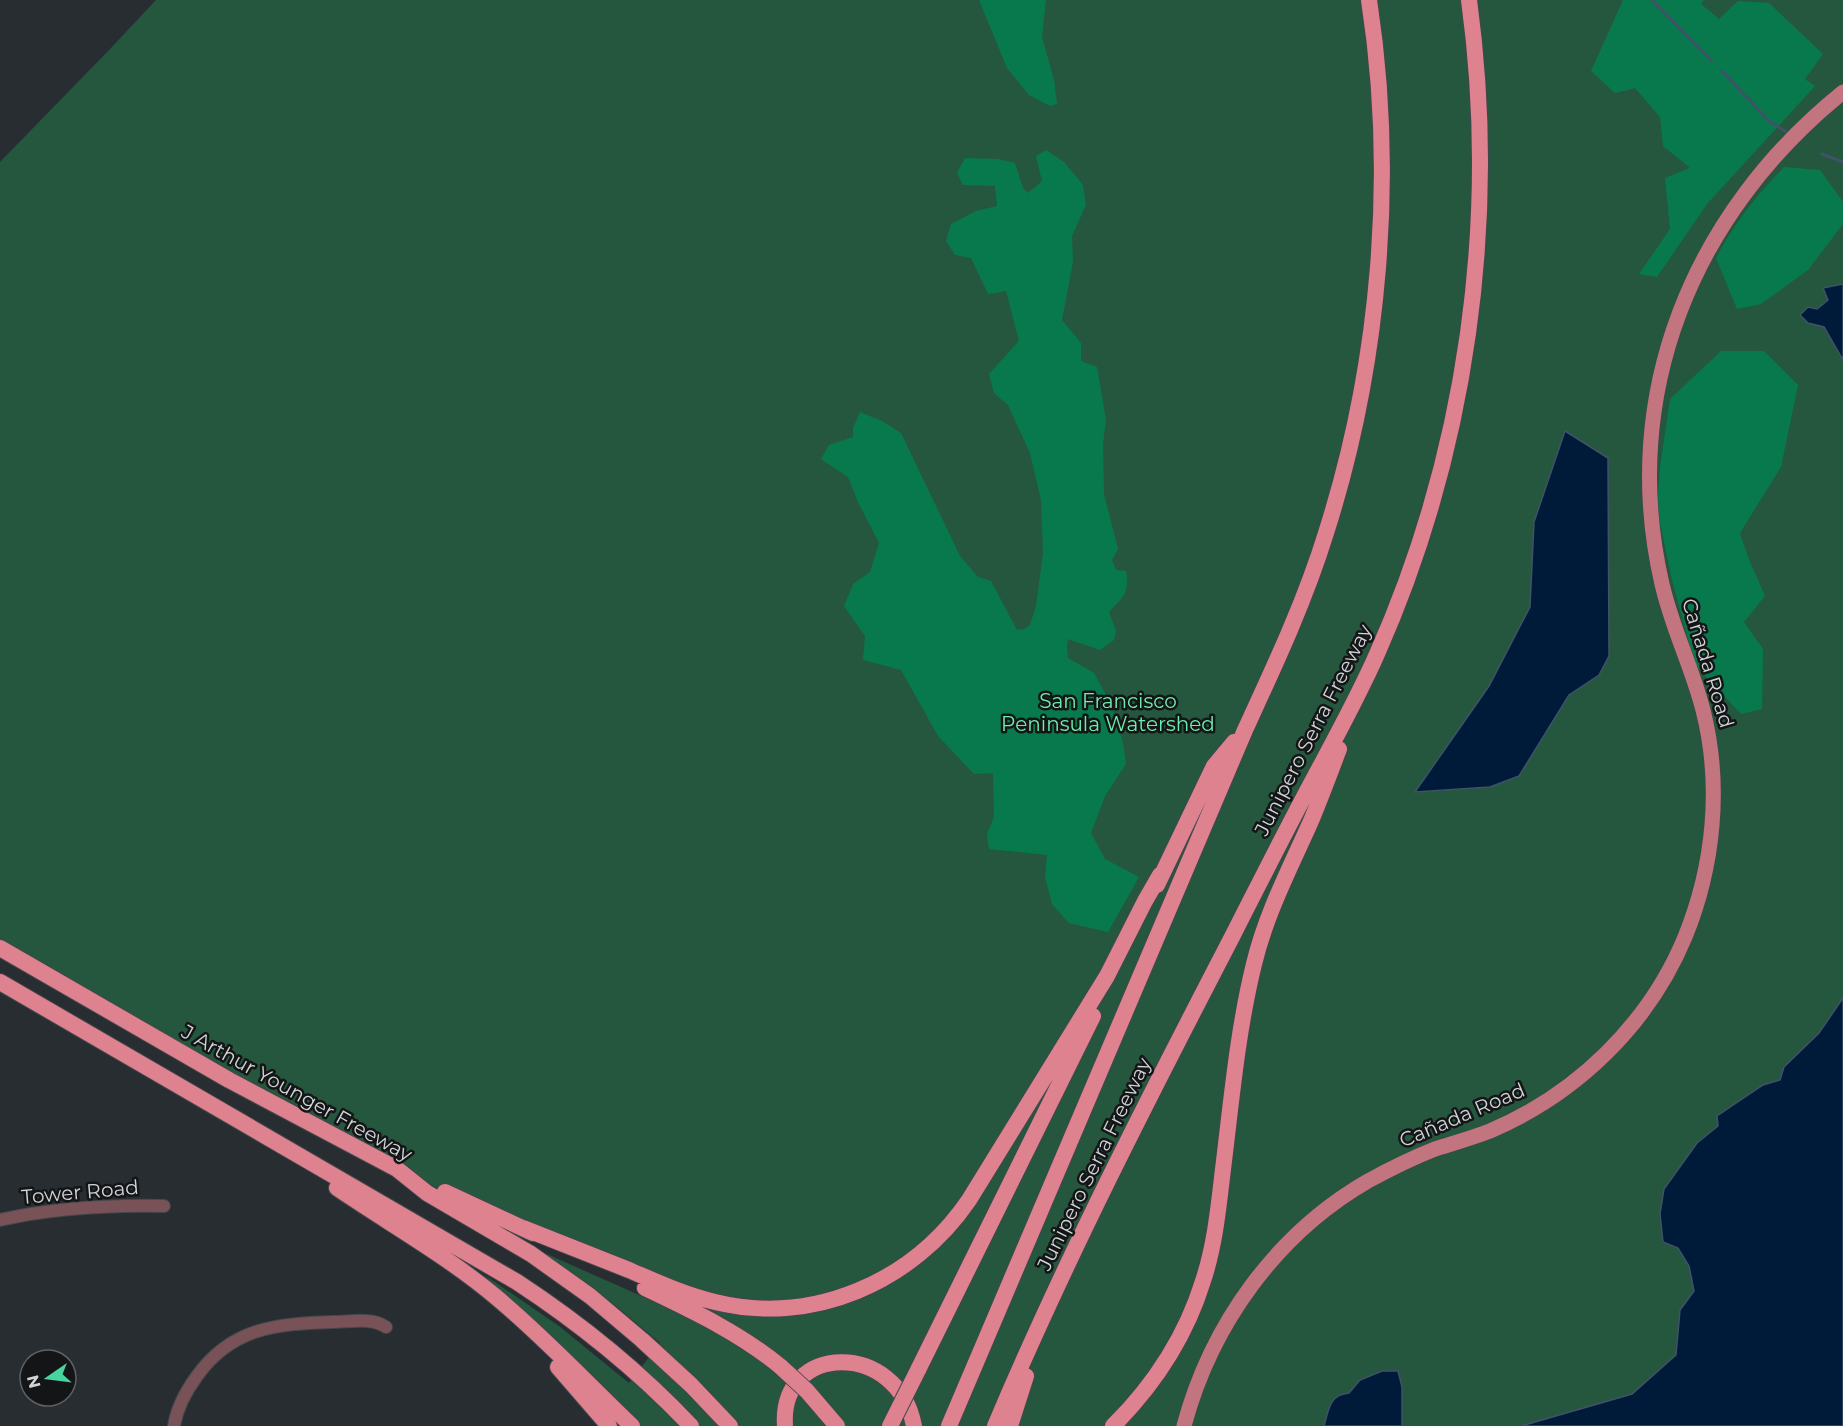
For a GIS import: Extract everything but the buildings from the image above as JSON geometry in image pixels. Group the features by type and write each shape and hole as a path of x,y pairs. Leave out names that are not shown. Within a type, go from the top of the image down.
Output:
{"highway":[{"name":"Junipero Serra Freeway","path":"949,1426 1245,730 1287,640 1321,550 1345,467 1364,382 1374,306 1382,163 1380,98 1370,0"},
{"name":"Junipero Serra Freeway","path":"995,1426 1047,1309 1130,1135 1361,689 1396,610 1430,509 1465,354 1479,232 1481,165 1478,94 1469,0"},
{"path":"1113,1426 1147,1388 1170,1354 1189,1319 1203,1281 1217,1222 1239,1043 1255,960 1273,907 1323,792 1361,689"},
{"path":"523,1228 683,1292 735,1306 774,1308 815,1304 846,1296 906,1266 945,1231 966,1206 1102,984 1214,766 1245,730"},
{"path":"890,1426 1149,903 1160,875"},
{"name":"J Arthur Younger Freeway","path":"1,948 229,1080 397,1169 427,1193 523,1250 590,1296 667,1362 730,1426"},
{"path":"0,982 534,1292 617,1355 692,1426"},
{"path":"236,1118 250,1133 329,1182 496,1296 632,1426"},
{"path":"397,1169 711,1320 746,1341 781,1367 807,1391 837,1426"},
{"path":"496,1296 609,1426"},
{"path":"1010,1426 1047,1309"},
{"path":"785,1426 788,1400 800,1380 810,1371 822,1365 843,1362 871,1368 891,1382 907,1403 914,1426"}],"main road":[{"name":"Cañada Road","path":"1184,1426 1205,1363 1231,1316 1260,1275 1300,1232 1342,1198 1388,1171 1436,1149 1508,1123 1561,1092 1604,1056 1633,1024 1670,969 1696,908 1705,874 1711,841 1713,786 1710,743 1704,712 1672,619 1655,548 1650,473 1656,401 1673,332 1692,280 1718,233 1746,190 1778,152 1813,116 1843,92"}],"street":[{"name":"Tower Road","path":"0,1220 22,1215 105,1206 164,1206"},
{"path":"174,1426 179,1405 200,1371 222,1348 246,1334 280,1325 305,1323 373,1321 386,1327"}],"green space":[{"name":"San Francisco Peninsula Watershed","path":"156,0 1843,0 1843,1426 597,1426 616,1401 554,1338 483,1274 559,1326 629,1383 660,1343 617,1307 540,1251 682,1314 695,1297 477,1207 397,1169 0,948 0,162"},
{"path":"979,0 1046,0 1042,37 1054,80 1057,104 1050,106 1029,95 1007,68"},
{"path":"1623,0 1704,0 1701,4 1719,19 1738,1 1769,3 1823,54 1805,79 1815,86 1707,204 1657,277 1639,274 1670,229 1665,178 1690,168 1663,146 1660,117 1635,88 1615,93 1591,71"},
{"path":"1046,150 1064,162 1083,185 1086,205 1072,236 1073,262 1062,320 1081,343 1081,361 1097,367 1106,420 1103,444 1104,494 1118,549 1112,560 1116,570 1126,571 1127,578 1124,594 1109,612 1116,631 1114,640 1100,650 1068,639 1067,646 1068,658 1094,673 1107,697 1123,743 1126,764 1105,796 1091,833 1105,859 1139,877 1108,932 1069,923 1052,904 1045,877 1047,855 989,849 987,834 994,817 993,773 974,774 938,736 901,670 863,660 865,636 844,606 853,584 870,572 879,543 848,477 821,459 829,445 853,437 853,428 860,412 882,421 901,433 960,556 978,577 991,581 1017,630 1030,625 1036,606 1043,553 1041,500 1030,453 1008,405 994,393 989,374 1019,341 1006,291 988,294 971,258 955,255 946,241 951,224 976,211 997,206 995,186 963,185 957,173 965,158 998,159 1015,163 1023,188 1028,193 1042,181 1036,156"},
{"path":"1784,167 1820,170 1843,202 1843,224 1808,270 1761,304 1737,309 1716,258 1747,210"},
{"path":"1721,351 1764,351 1798,385 1781,467 1740,533 1765,596 1744,622 1763,649 1762,709 1741,714 1695,665 1672,580 1657,508 1660,467 1670,399"}],"water":[{"path":"1843,284 1843,360 1824,327 1808,323 1800,315 1808,307 1817,309 1828,300 1823,288"},
{"path":"1565,431 1608,458 1609,656 1599,675 1569,695 1519,776 1490,787 1415,792 1489,686 1530,607 1534,522"},
{"path":"1843,998 1843,1426 1521,1426 1632,1394 1676,1355 1680,1310 1694,1291 1689,1266 1678,1248 1663,1242 1660,1214 1664,1189 1697,1143 1718,1126 1717,1116 1763,1085 1780,1080 1784,1067 1819,1033"},
{"path":"1382,1371 1398,1371 1402,1387 1402,1426 1324,1426 1331,1404 1337,1397 1349,1393 1360,1380"}],"waterway":[{"path":"1652,0 1712,61"},
{"path":"1722,71 1769,121 1786,132"},
{"path":"1822,154 1843,162"}]}
